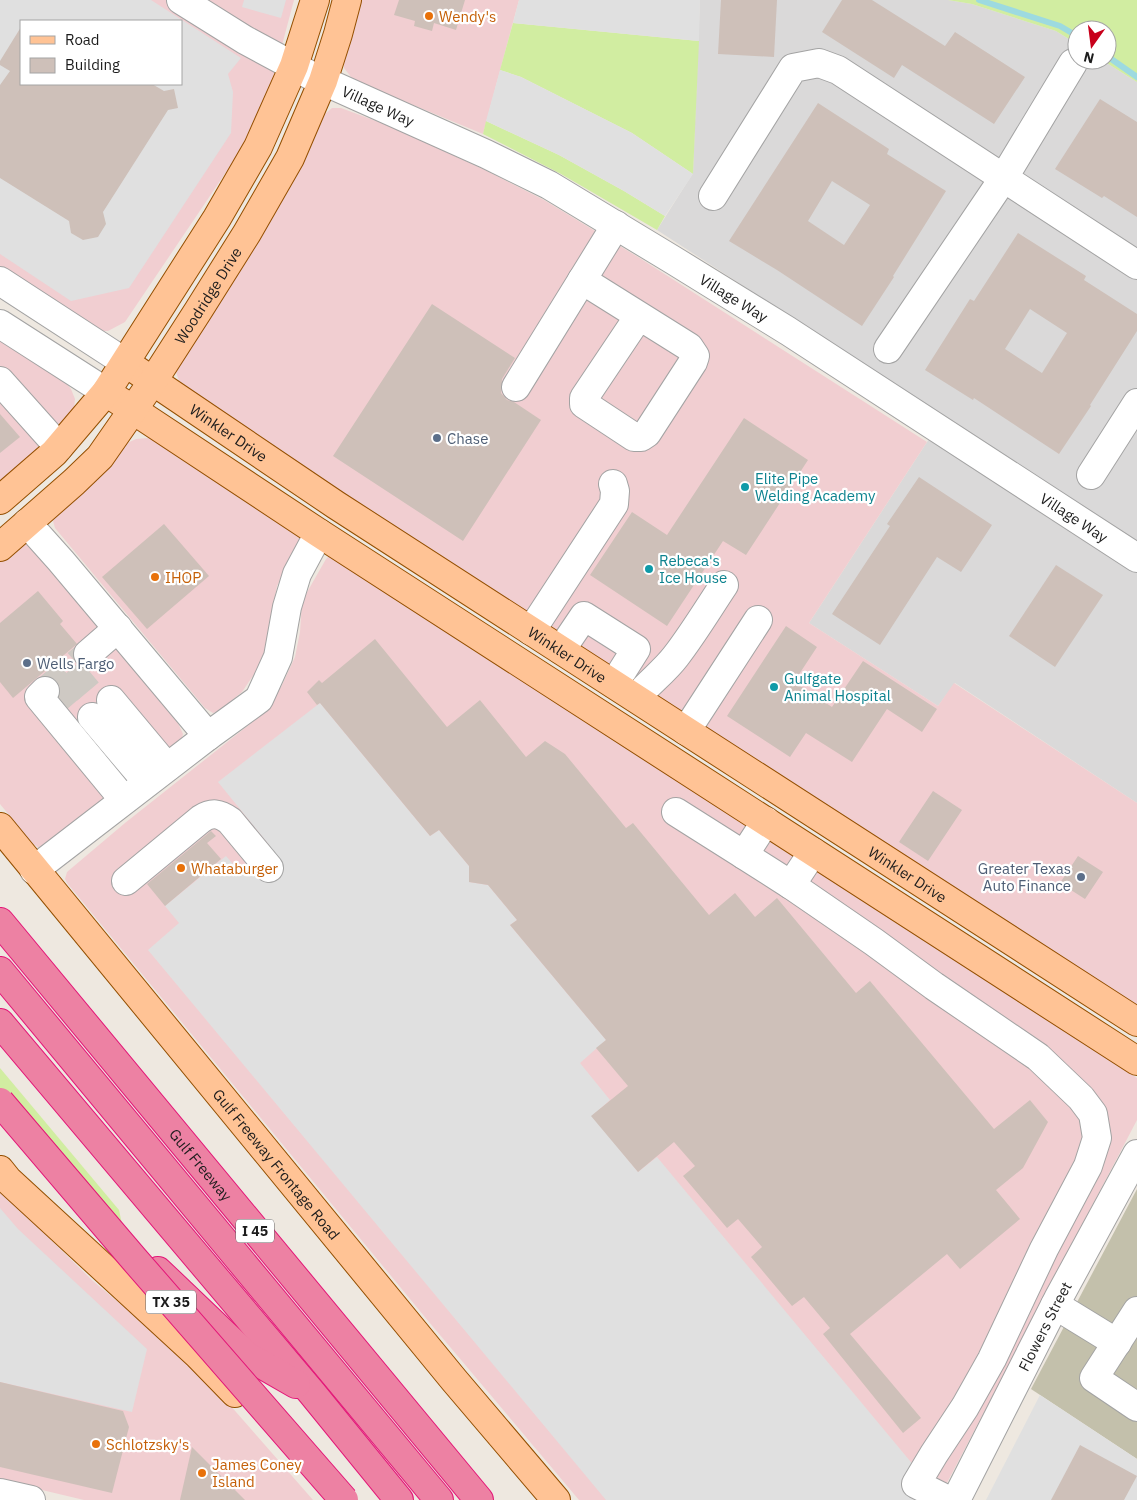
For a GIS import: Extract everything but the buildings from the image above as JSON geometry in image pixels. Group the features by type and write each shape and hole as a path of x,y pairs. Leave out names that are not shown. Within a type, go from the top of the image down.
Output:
{"highway":[{"name":"Gulf Freeway","path":"0,922 479,1500"},
{"name":"Gulf Freeway","path":"0,971 439,1500"},
{"path":"0,1022 312,1393 399,1500"},
{"name":"TX 35","path":"0,1102 134,1260 344,1500"},
{"path":"0,1120 247,1356 312,1393"}],"main road":[{"name":"Woodridge Drive","path":"0,547 100,457 153,381 263,206 290,158 309,74 315,0"},
{"name":"Woodridge Drive","path":"2,494 59,446 106,392 218,218 258,147 338,34 347,0"},
{"name":"Winkler Drive","path":"126,363 336,505 1137,1022"},
{"path":"106,392 388,578 1137,1061"},
{"path":"319,533 336,505"},
{"path":"388,578 407,551"},
{"path":"435,608 481,616 509,634 521,637 531,631"},
{"path":"642,742 662,715"},
{"name":"Gulf Freeway Frontage Road","path":"0,827 454,1380 556,1500"},
{"path":"0,843 11,855 31,867"},
{"path":"862,884 881,857"},
{"path":"0,1170 44,1213 198,1354 277,1437 328,1500"}],"street":[{"name":"Village Way","path":"181,0 245,40 309,74 486,154 549,185 788,331 1137,558"},
{"path":"713,196 793,68 819,63 838,70 1137,265"},
{"path":"888,349 1003,179 1069,70"},
{"path":"516,387 616,225"},
{"path":"582,280 639,316"},
{"name":"Winkler Drive","path":"0,281 126,363"},
{"path":"0,324 106,392"},
{"path":"0,381 59,446"},
{"path":"1091,475 1137,402"},
{"path":"531,631 614,504 616,491 614,484"},
{"path":"27,523 208,736"},
{"path":"31,867 259,698 278,657 287,607 297,574 319,533"},
{"path":"625,691 649,682 662,672 677,655 724,585"},
{"path":"561,650 584,616 636,649 625,691"},
{"path":"686,731 758,620"},
{"path":"88,654 118,628"},
{"path":"45,691 38,696 147,782"},
{"path":"147,782 97,712 147,782"},
{"path":"676,812 791,885 1038,1057 1074,1091 1093,1114 1097,1138 1088,1166 1044,1249 992,1359 965,1407 916,1484 948,1500"},
{"path":"126,881 201,820 215,813 222,815 230,821 269,868"},
{"path":"744,855 766,822"},
{"path":"791,885 812,852"},
{"name":"Flowers Street","path":"956,1500 1055,1305 1137,1154"},
{"path":"1088,1166 1121,1184"},
{"path":"1055,1305 1117,1343"},
{"path":"1137,1311 1094,1378 1137,1407"},
{"path":"0,1493 31,1500"}],"shaded area":[{"path":"0,0 294,0 269,94 251,135 125,322 108,331 96,331 0,271"},
{"path":"0,0 151,0 241,58 228,74 233,92 231,133 129,288 71,301 0,254"},
{"path":"244,0 286,0 281,18 242,7"},
{"path":"358,0 519,0 483,134 365,85 351,77 344,68 343,56"},
{"path":"519,0 700,0 699,41 513,23"},
{"path":"700,0 948,0 972,4 1056,31 1067,38 1067,70 1117,69 1137,82 1137,803 955,683 938,706 809,623 944,416 657,230 693,173"},
{"path":"500,70 521,77 632,133 693,174 665,216 559,155 486,121"},
{"path":"332,108 341,108 392,127 485,170 544,200 638,257 927,442 809,623 938,706 954,683 1137,803 1137,1012 314,477 180,384 176,372 180,359 320,118"},
{"path":"0,337 63,379 71,389 75,399 70,420 0,484"},
{"path":"148,438 160,443 302,537 277,586 263,661 242,692 219,711 213,713 205,708 55,528 53,521 56,515 125,444 136,439"},
{"path":"23,543 33,550 178,723 183,734 182,738 44,848 39,848 33,844 0,804 0,561 18,544"},
{"path":"331,554 1137,1078 1137,1120 938,1500 579,1500 429,1322 67,883 65,879 67,872 125,823 255,720 281,687 295,657 300,632 302,601 326,559"},
{"path":"320,703 430,836 439,830 469,866 469,882 488,885 517,920 510,925 606,1040 580,1063 610,1100 592,1116 638,1172 657,1157 930,1485 917,1500 606,1500 148,950 179,923 165,906 226,856 240,872 270,846 218,782"},
{"path":"0,1187 16,1206 93,1281 165,1341 229,1404 313,1500 84,1500 0,1480"},
{"path":"1137,1189 1137,1459 1031,1389"},
{"path":"0,1208 18,1229 147,1349 132,1412 0,1382"},
{"path":"1040,1395 1137,1459 1137,1500 986,1500"}],"green space":[{"path":"948,0 1137,0 1137,82 1117,69 1117,20 1067,20 1067,38 1056,31 972,4"},
{"path":"513,23 699,41 693,174 632,133 521,77 500,70"},
{"path":"486,121 559,155 665,216 657,230 561,174 483,134"},
{"path":"0,1068 119,1210 122,1224 0,1112"}],"waterway":[{"path":"979,0 1060,26 1067,30"},
{"path":"1117,63 1137,77"}],"tunnel":[{"path":"45,691 88,654"},
{"path":"70,670 102,708"},
{"path":"51,686 83,723"}],"place":[{"name":"Wendy's","path":"429,16"},
{"name":"Chase","path":"437,438"},
{"name":"Elite Pipe Welding Academy","path":"745,487"},
{"name":"Rebeca's Ice House","path":"649,569"},
{"name":"IHOP","path":"155,577"},
{"name":"Wells Fargo","path":"27,663"},
{"name":"Gulfgate Animal Hospital","path":"774,687"},
{"name":"Whataburger","path":"181,868"},
{"name":"Greater Texas Auto Finance","path":"1081,877"},
{"name":"Schlotzsky's","path":"96,1444"},
{"name":"James Coney Island","path":"202,1473"}]}
